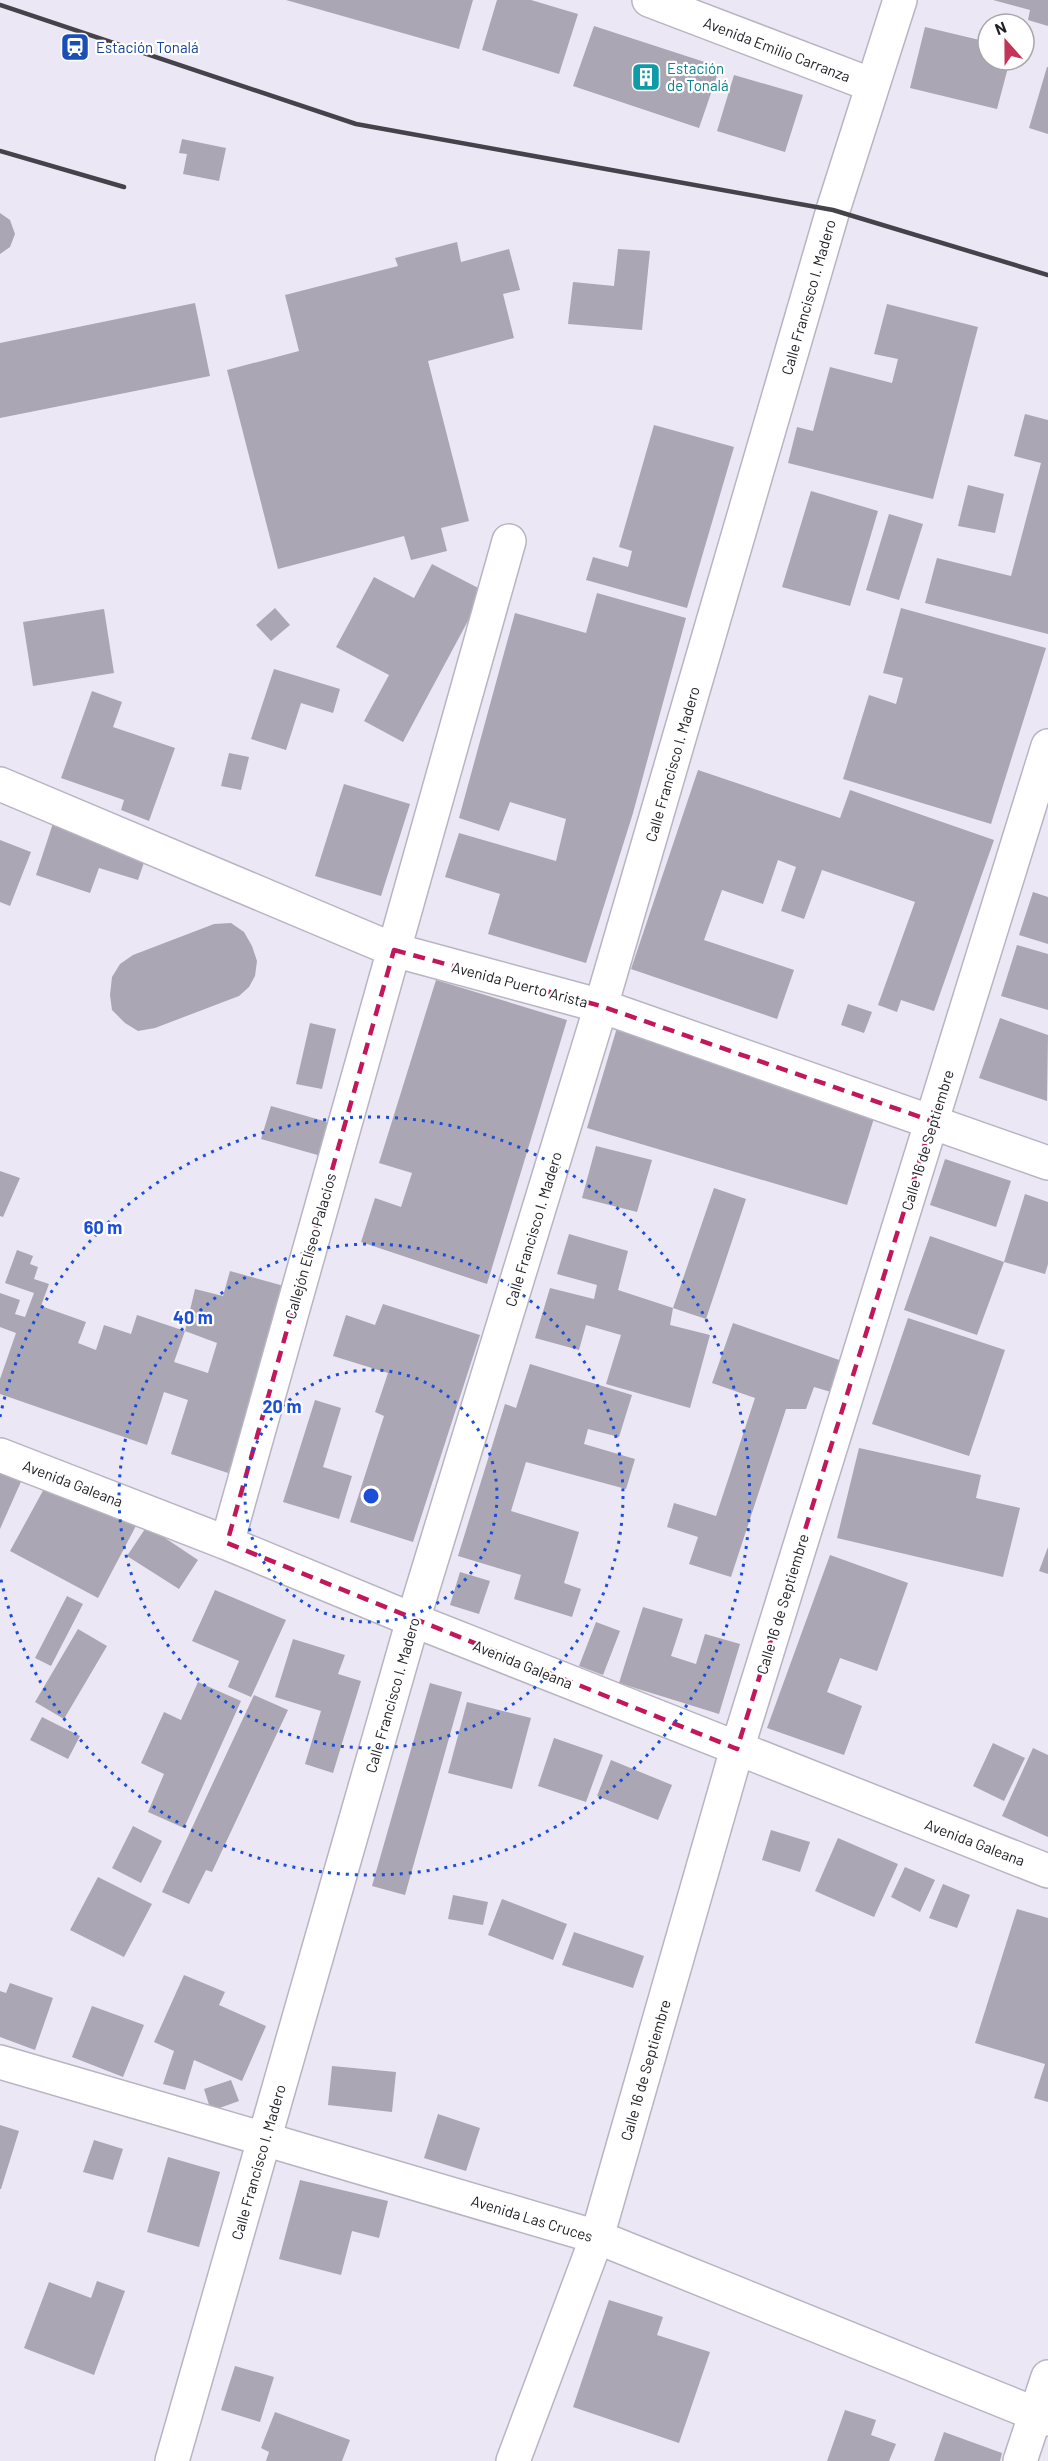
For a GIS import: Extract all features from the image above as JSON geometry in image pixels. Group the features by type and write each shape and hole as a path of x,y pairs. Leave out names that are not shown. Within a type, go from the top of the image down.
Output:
{"street":[{"name":"Avenida Emilio Carranza","path":"649,0 872,85"},
{"name":"Calle Francisco I. Madero","path":"172,2461 413,1620 601,1006 833,210 900,0"},
{"name":"Callejón Elíseo Palacios","path":"227,1543 509,541"},
{"name":"Calle 16 de Septiembre","path":"513,2461 597,2237 737,1749 1048,746"},
{"name":"Avenida Puerto Arista","path":"0,784 393,950 601,1006 1048,1162"},
{"name":"Avenida Galeana","path":"0,1455 227,1543 413,1620 1048,1871"},
{"name":"Avenida Las Cruces","path":"0,2062 597,2237 1042,2417"},
{"path":"1020,2461 1042,2417 1048,2377"}],"highlighted area":[{"path":"394,950 601,1006 932,1121 737,1749 227,1543"}],"building":[{"path":"286,0 473,0 459,49"},
{"path":"497,0 531,0 578,14 559,74 482,50"},
{"path":"993,0 1048,0 1048,26 1036,22 1036,12 1030,12 1030,10"},
{"name":"Estación de Tonalá","path":"594,26 720,67 699,128 573,86"},
{"path":"925,27 976,39 976,72 1007,72 997,109 910,88"},
{"path":"1048,67 1048,134 1029,128"},
{"path":"734,75 803,95 785,152 717,131"},
{"path":"182,139 226,148 219,181 183,174 187,154 179,153"},
{"path":"0,213 10,220 15,234 10,247 0,254"},
{"path":"457,242 461,262 509,249 520,290 503,294 514,338 428,361 469,521 441,528 447,551 411,560 404,536 278,569 227,370 299,351 285,295 398,266 395,258"},
{"path":"618,249 650,251 642,330 568,324 573,282 614,286"},
{"path":"195,303 210,376 0,418 0,343"},
{"path":"887,304 978,327 933,499 788,463 797,427 813,431 830,367 892,383 898,359 874,354"},
{"path":"1025,414 1048,420 1048,634 925,603 937,558 1011,576 1041,463 1014,456"},
{"path":"654,425 734,447 687,608 586,580 593,557 628,567 632,551 619,547"},
{"path":"968,485 1004,494 995,533 958,526"},
{"path":"811,491 878,511 850,606 782,587"},
{"path":"889,514 923,524 899,600 866,590"},
{"path":"432,564 484,591 403,742 364,721 389,675 336,647 374,577 414,598"},
{"path":"597,593 686,618 633,813 586,963 488,934 500,894 445,877 459,833 556,861 566,819 510,802 499,831 459,818 515,613 586,633"},
{"path":"275,608 290,625 271,641 256,625"},
{"path":"901,608 1046,648 991,824 843,779 869,695 896,704 903,678 883,673"},
{"path":"104,609 114,673 33,686 23,622"},
{"path":"274,669 340,689 333,713 301,703 286,750 251,739"},
{"path":"92,691 122,702 113,727 175,748 149,821 121,810 124,800 61,778"},
{"path":"229,753 249,757 241,790 221,786"},
{"path":"698,770 840,818 850,790 994,840 934,1011 901,1000 897,1012 878,1005 915,902 822,870 804,919 781,911 796,867 778,860 763,904 722,890 704,940 794,970 777,1019 631,969"},
{"path":"344,784 410,804 381,896 315,876"},
{"path":"54,820 148,851 138,880 99,868 90,893 36,875"},
{"path":"0,840 31,852 10,906 0,902"},
{"path":"1033,892 1048,897 1048,944 1019,935"},
{"path":"231,923 244,932 257,961 255,976 249,987 239,996 155,1028 138,1031 125,1023 112,1010 110,995 112,977 120,964 133,955 214,924"},
{"path":"1017,945 1048,954 1048,1010 1001,996"},
{"path":"436,980 567,1020 487,1284 361,1242 375,1198 401,1207 412,1173 379,1163"},
{"path":"848,1004 872,1012 864,1033 841,1025"},
{"path":"1000,1018 1048,1035 1047,1101 979,1078"},
{"path":"619,1021 753,1060 747,1076 875,1115 847,1205 587,1128"},
{"path":"310,1023 336,1029 322,1089 296,1084"},
{"path":"271,1106 331,1123 321,1156 261,1139"},
{"path":"596,1146 652,1160 637,1212 582,1198"},
{"path":"945,1159 1011,1181 996,1227 930,1205"},
{"path":"0,1171 20,1178 3,1217 0,1216"},
{"path":"714,1188 746,1199 706,1319 673,1308"},
{"path":"1025,1194 1048,1202 1048,1264 1045,1274 1004,1262"},
{"path":"569,1234 628,1251 618,1290 673,1308 670,1325 710,1335 690,1408 606,1384 621,1335 586,1325 579,1350 535,1338 550,1288 594,1299 597,1285 557,1274"},
{"path":"930,1236 1004,1262 977,1335 904,1310"},
{"path":"17,1250 33,1256 30,1264 38,1267 34,1279 49,1284 41,1306 86,1322 78,1343 96,1350 104,1325 131,1334 137,1315 185,1331 195,1289 223,1296 230,1271 284,1286 256,1389 228,1473 171,1454 188,1400 164,1392 147,1445 0,1394 0,1379 16,1333 0,1327 0,1293 20,1300 15,1314 25,1317 34,1293 5,1283","holes":["185,1331 217,1343 208,1373 174,1362"]},
{"path":"383,1304 480,1335 413,1542 350,1522 384,1416 375,1412 388,1373 333,1356 346,1315 375,1325"},
{"path":"908,1318 1005,1350 969,1456 872,1424"},
{"path":"733,1323 842,1361 831,1392 814,1387 806,1409 786,1409 731,1577 689,1564 698,1537 667,1527 674,1503 716,1516 755,1398 712,1383"},
{"path":"530,1364 632,1395 619,1437 588,1429 584,1444 635,1459 626,1489 526,1462 511,1511 579,1532 564,1583 581,1589 572,1617 514,1599 521,1575 458,1556 505,1404 516,1408"},
{"path":"315,1400 341,1408 323,1467 352,1476 339,1519 283,1502"},
{"path":"859,1448 981,1475 976,1498 1020,1508 1003,1577 837,1538"},
{"path":"0,1464 24,1475 0,1529"},
{"path":"51,1476 138,1522 98,1598 10,1551"},
{"path":"147,1526 198,1560 179,1589 127,1556"},
{"path":"1048,1547 1048,1574 1039,1571"},
{"path":"830,1555 908,1583 877,1671 840,1658 827,1692 862,1706 844,1755 767,1728"},
{"path":"460,1572 490,1581 479,1614 450,1605"},
{"path":"215,1590 286,1620 251,1697 228,1687 239,1661 192,1641"},
{"path":"67,1596 83,1604 51,1666 35,1658"},
{"path":"643,1607 683,1619 671,1656 696,1664 705,1634 740,1644 719,1714 619,1683"},
{"path":"596,1622 620,1631 603,1675 579,1666"},
{"path":"78,1629 107,1646 64,1719 35,1702"},
{"path":"293,1639 345,1655 338,1674 361,1681 333,1773 305,1764 321,1711 275,1697"},
{"path":"198,1682 241,1701 184,1828 148,1812 164,1774 141,1763 164,1712 181,1720"},
{"path":"430,1683 462,1692 405,1895 372,1886"},
{"path":"254,1695 288,1710 212,1872 206,1870 189,1904 162,1892"},
{"path":"467,1702 531,1718 512,1789 448,1773"},
{"path":"42,1717 80,1736 68,1759 30,1740"},
{"path":"554,1738 603,1755 586,1802 538,1786"},
{"path":"993,1743 1025,1758 1004,1801 973,1786"},
{"path":"1033,1748 1048,1755 1048,1837 1002,1816"},
{"path":"611,1760 672,1785 658,1820 597,1796"},
{"path":"133,1826 162,1841 141,1883 112,1868"},
{"path":"771,1830 810,1842 800,1872 762,1860"},
{"path":"838,1838 898,1864 874,1917 815,1891"},
{"path":"905,1867 935,1880 920,1912 891,1897"},
{"path":"98,1877 152,1904 124,1957 70,1930"},
{"path":"943,1884 970,1895 957,1928 929,1918"},
{"path":"453,1895 488,1902 483,1925 448,1919"},
{"path":"502,1899 567,1924 553,1960 488,1935"},
{"path":"1017,1909 1048,1918 1048,2102 1034,2098 1045,2064 975,2043"},
{"path":"574,1932 644,1956 633,1988 562,1965"},
{"path":"184,1975 225,1992 219,2005 266,2026 242,2081 194,2060 185,2090 163,2084 174,2051 154,2042"},
{"path":"10,1983 53,1998 35,2050 0,2037 0,1991 6,1993"},
{"path":"92,2006 144,2025 123,2077 72,2057"},
{"path":"332,2066 396,2072 392,2112 328,2105"},
{"path":"231,2080 239,2101 211,2111 204,2089"},
{"path":"438,2114 480,2128 466,2171 424,2158"},
{"path":"0,2125 19,2131 1,2189 0,2189"},
{"path":"94,2140 123,2149 113,2180 83,2172"},
{"path":"168,2157 220,2172 199,2247 147,2232"},
{"path":"300,2180 388,2201 379,2238 352,2231 341,2275 279,2259"},
{"path":"97,2281 125,2291 94,2375 24,2348 49,2282 91,2298"},
{"path":"609,2300 663,2317 657,2335 710,2352 679,2443 573,2407"},
{"path":"235,2366 274,2377 260,2422 221,2410"},
{"path":"845,2410 876,2420 871,2435 896,2444 889,2461 827,2461"},
{"path":"275,2412 350,2440 342,2461 266,2461 269,2452 261,2448"},
{"path":"944,2432 1002,2453 1000,2461 934,2461"}],"railway":[{"path":"0,5 356,124 833,210 1048,275"},
{"path":"0,151 124,187"}],"place":[{"name":"Estación Tonalá","path":"75,47"},
{"name":"Estación de Tonalá","path":"646,77"}]}
